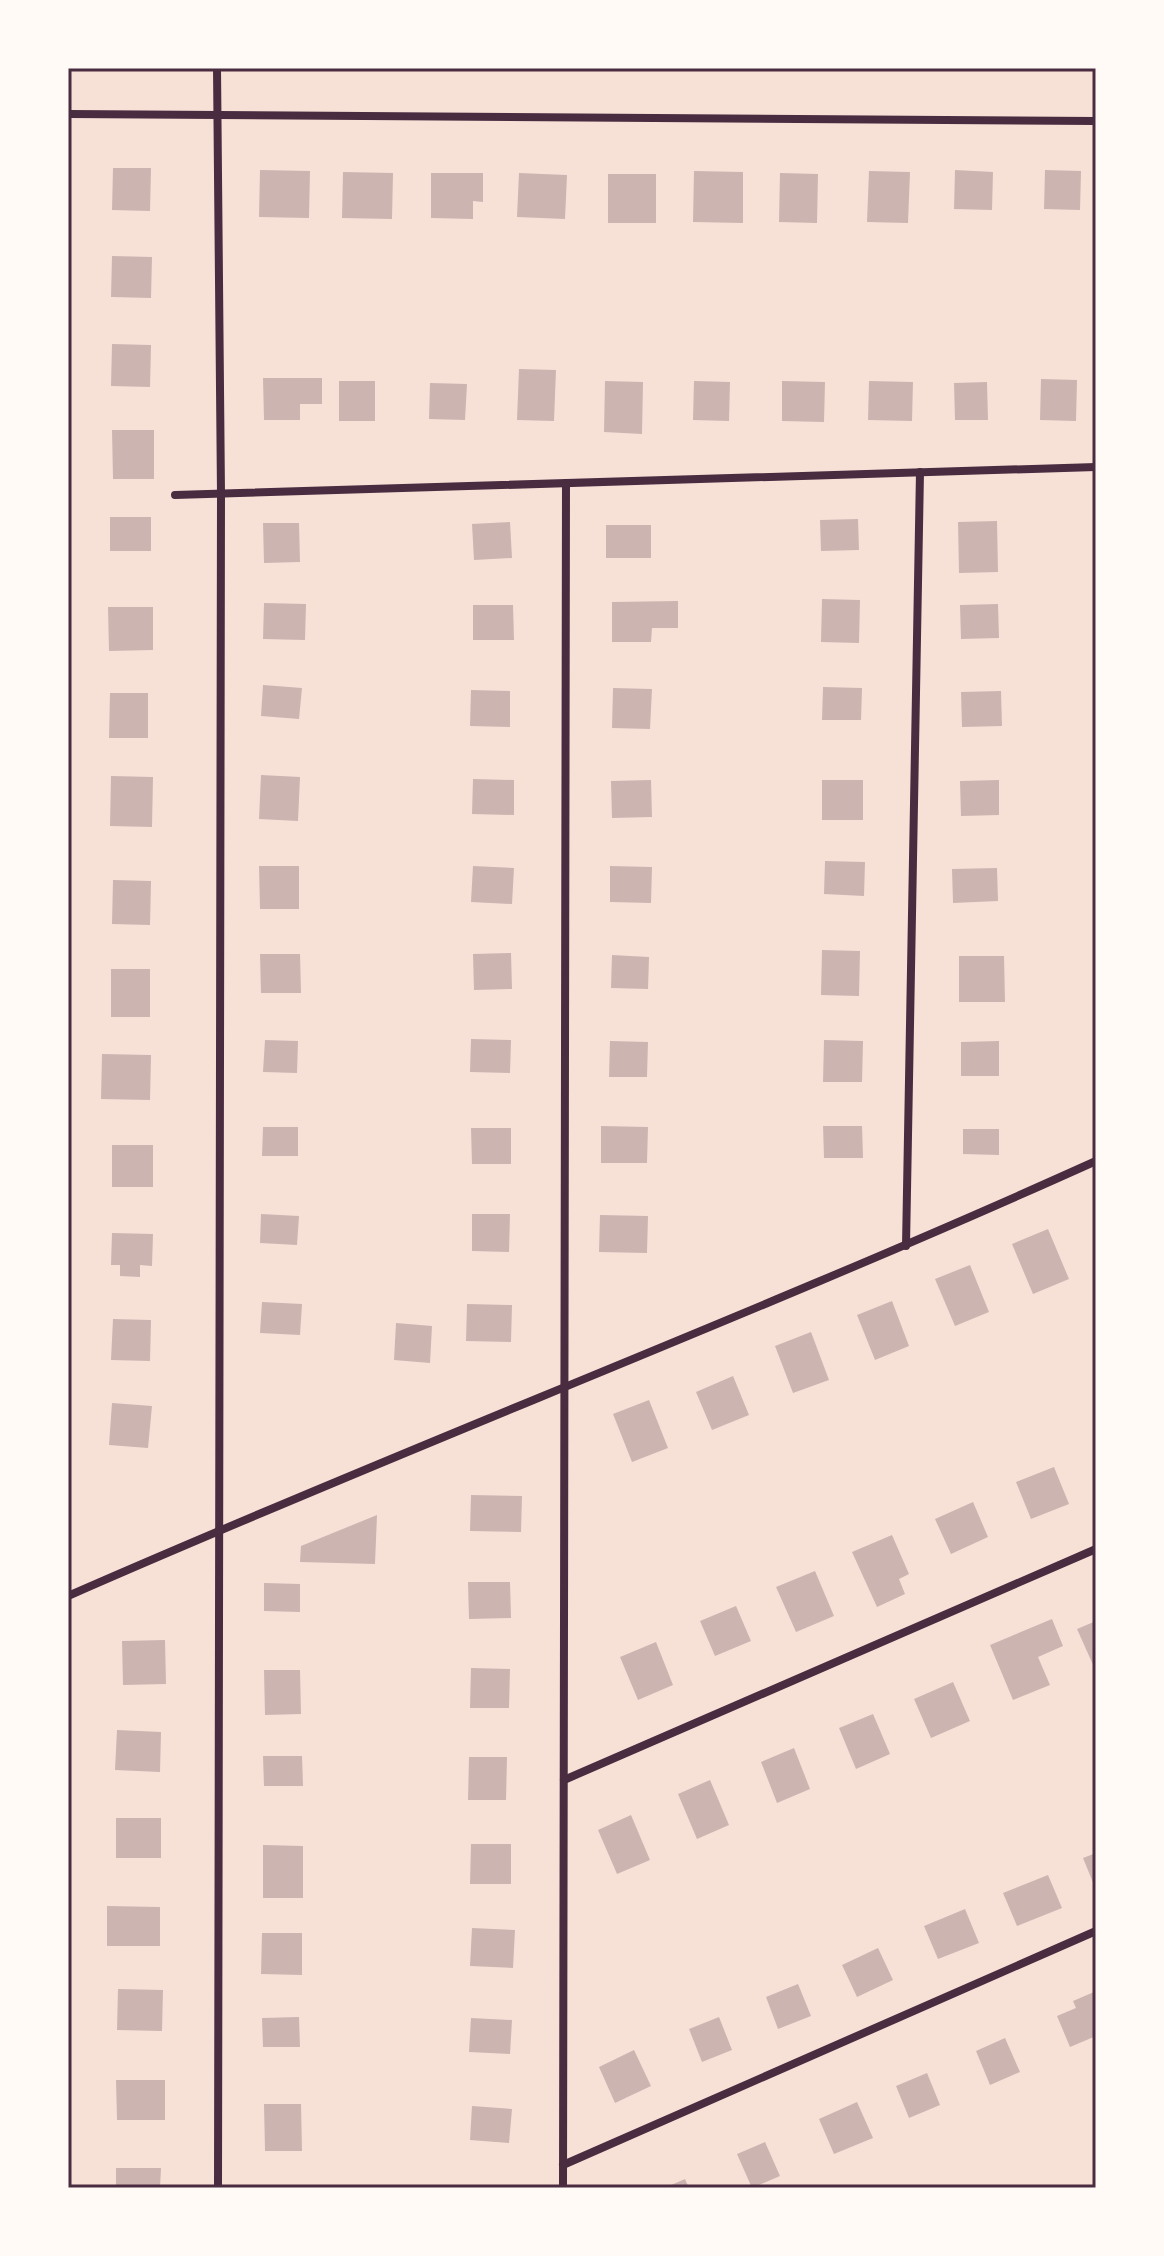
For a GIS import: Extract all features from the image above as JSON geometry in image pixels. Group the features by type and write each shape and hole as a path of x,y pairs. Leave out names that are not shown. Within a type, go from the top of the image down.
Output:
{"street":[{"path":"217,68 221,494 218,2188"},
{"path":"68,114 1096,121"},
{"path":"175,495 1096,467"},
{"path":"906,1246 920,472"},
{"path":"563,2188 566,483"},
{"path":"68,1596 219,1530 906,1246 1096,1161"},
{"path":"564,1780 1096,1549"},
{"path":"563,2165 1096,1931"}],"building":[{"path":"113,168 151,168 150,211 112,210"},
{"path":"260,170 310,171 309,218 259,217"},
{"path":"955,170 993,172 992,210 954,209"},
{"path":"1045,170 1081,171 1080,210 1044,209"},
{"path":"694,171 743,172 743,223 693,222"},
{"path":"869,171 910,172 908,223 867,222"},
{"path":"343,172 393,173 392,219 342,218"},
{"path":"431,173 483,173 483,202 473,201 473,219 431,218"},
{"path":"519,173 567,175 565,219 517,217"},
{"path":"780,173 818,174 817,223 779,222"},
{"path":"608,174 656,174 656,223 608,223"},
{"path":"112,256 152,257 151,298 111,297"},
{"path":"112,344 151,345 150,387 111,386"},
{"path":"519,369 556,370 554,421 517,420"},
{"path":"263,378 322,378 322,404 300,404 300,420 264,420"},
{"path":"1041,379 1077,380 1076,421 1040,420"},
{"path":"339,381 375,381 375,421 339,421"},
{"path":"605,381 643,382 642,434 604,432"},
{"path":"694,381 730,382 729,421 693,420"},
{"path":"782,381 825,382 824,422 782,421"},
{"path":"869,381 913,382 912,421 868,420"},
{"path":"987,382 988,420 955,420 954,383"},
{"path":"430,383 467,384 465,420 429,419"},
{"path":"112,430 154,430 154,479 113,479"},
{"path":"110,517 151,517 151,551 110,551"},
{"path":"858,519 859,550 821,551 820,520"},
{"path":"997,521 998,572 959,573 958,522"},
{"path":"510,522 512,558 474,560 472,524"},
{"path":"263,523 299,523 300,562 264,563"},
{"path":"606,525 651,525 651,558 606,558"},
{"path":"822,599 860,600 859,643 821,642"},
{"path":"678,601 678,628 652,628 651,642 612,642 612,602"},
{"path":"264,603 306,604 305,640 263,639"},
{"path":"998,604 999,638 961,639 960,605"},
{"path":"473,605 513,605 514,640 473,640"},
{"path":"108,607 153,607 153,650 109,651"},
{"path":"263,685 302,688 299,719 261,716"},
{"path":"823,687 862,688 861,720 822,720"},
{"path":"613,688 652,689 650,729 612,728"},
{"path":"471,690 510,691 510,727 470,726"},
{"path":"1001,691 1002,726 962,727 961,692"},
{"path":"110,693 148,693 148,738 109,738"},
{"path":"261,775 300,777 298,821 259,819"},
{"path":"111,776 153,777 152,827 110,826"},
{"path":"473,779 514,780 514,815 472,814"},
{"path":"651,780 652,817 612,818 611,781"},
{"path":"822,780 863,780 863,820 822,820"},
{"path":"999,780 999,815 961,816 960,781"},
{"path":"825,861 865,862 864,896 824,894"},
{"path":"259,866 299,866 299,909 260,909"},
{"path":"473,866 514,868 512,904 471,902"},
{"path":"610,866 652,867 651,903 610,902"},
{"path":"997,868 998,901 953,903 952,869"},
{"path":"113,880 151,881 150,925 112,924"},
{"path":"822,950 860,951 859,996 821,995"},
{"path":"511,953 512,989 474,990 473,954"},
{"path":"260,954 300,954 301,993 261,993"},
{"path":"612,955 649,957 648,989 611,988"},
{"path":"959,956 1004,956 1005,1002 959,1002"},
{"path":"111,969 150,969 150,1017 111,1017"},
{"path":"471,1039 511,1040 510,1073 470,1072"},
{"path":"265,1040 298,1041 297,1073 263,1072"},
{"path":"824,1040 863,1041 862,1082 823,1082"},
{"path":"610,1041 648,1042 647,1077 609,1077"},
{"path":"999,1041 999,1076 961,1076 961,1042"},
{"path":"102,1054 151,1055 150,1100 101,1099"},
{"path":"601,1126 648,1127 647,1163 601,1163"},
{"path":"823,1126 862,1126 863,1158 824,1158"},
{"path":"263,1127 298,1127 298,1156 262,1156"},
{"path":"471,1128 511,1128 511,1164 472,1164"},
{"path":"963,1129 999,1129 999,1155 963,1154"},
{"path":"112,1145 153,1145 153,1187 112,1187"},
{"path":"261,1214 299,1216 297,1245 260,1243"},
{"path":"472,1214 510,1214 509,1252 472,1251"},
{"path":"600,1215 648,1216 647,1253 599,1252"},
{"path":"1048,1229 1069,1279 1033,1294 1012,1244"},
{"path":"112,1233 153,1234 152,1266 140,1265 140,1277 120,1276 120,1265 111,1265"},
{"path":"970,1265 989,1312 955,1326 935,1279"},
{"path":"892,1301 909,1346 875,1360 857,1315"},
{"path":"262,1302 302,1304 300,1335 260,1333"},
{"path":"467,1304 512,1305 511,1342 466,1341"},
{"path":"113,1319 151,1320 150,1361 111,1360"},
{"path":"396,1323 432,1326 430,1363 394,1360"},
{"path":"811,1332 829,1380 793,1393 775,1346"},
{"path":"733,1376 749,1415 712,1430 696,1392"},
{"path":"649,1400 668,1448 632,1462 613,1414"},
{"path":"112,1403 152,1406 148,1448 109,1445"},
{"path":"1054,1467 1069,1504 1031,1519 1016,1482"},
{"path":"471,1495 522,1496 521,1532 470,1531"},
{"path":"973,1502 988,1537 951,1554 935,1519"},
{"path":"377,1515 375,1564 300,1562 301,1546"},
{"path":"892,1535 909,1574 899,1579 905,1594 877,1607 852,1552"},
{"path":"815,1571 834,1616 796,1632 776,1587"},
{"path":"468,1582 510,1582 511,1618 469,1619"},
{"path":"264,1583 300,1584 300,1612 264,1611"},
{"path":"736,1606 751,1641 715,1656 700,1621"},
{"path":"1052,1619 1063,1646 1038,1657 1050,1685 1013,1700 990,1645"},
{"path":"1096,1621 1096,1666 1094,1667 1077,1629"},
{"path":"165,1640 166,1684 123,1685 122,1641"},
{"path":"656,1642 673,1685 638,1700 620,1657"},
{"path":"471,1668 510,1669 509,1708 470,1708"},
{"path":"264,1670 300,1670 301,1714 265,1715"},
{"path":"953,1682 970,1721 931,1738 914,1699"},
{"path":"873,1714 890,1754 856,1769 839,1728"},
{"path":"117,1730 161,1732 160,1772 115,1770"},
{"path":"794,1748 810,1789 777,1803 761,1762"},
{"path":"263,1756 302,1756 303,1786 264,1786"},
{"path":"469,1757 507,1757 506,1800 468,1800"},
{"path":"710,1780 729,1825 697,1839 678,1794"},
{"path":"631,1815 650,1860 617,1874 598,1830"},
{"path":"116,1818 161,1818 161,1858 116,1858"},
{"path":"471,1844 511,1844 511,1884 470,1884"},
{"path":"263,1845 303,1846 303,1898 263,1898"},
{"path":"1096,1853 1096,1890 1083,1858"},
{"path":"1048,1875 1062,1908 1017,1926 1003,1893"},
{"path":"107,1906 160,1907 160,1946 107,1946"},
{"path":"965,1909 979,1943 938,1959 924,1926"},
{"path":"472,1928 515,1930 513,1968 470,1966"},
{"path":"262,1933 302,1933 302,1975 261,1974"},
{"path":"878,1948 893,1980 857,1997 842,1965"},
{"path":"798,1984 811,2016 778,2029 766,1997"},
{"path":"118,1989 163,1990 162,2031 117,2030"},
{"path":"1094,1992 1096,2036 1070,2047 1057,2016 1076,2008 1073,2001"},
{"path":"299,2017 300,2047 263,2047 262,2018"},
{"path":"719,2017 732,2050 702,2062 689,2029"},
{"path":"471,2018 512,2020 510,2054 469,2052"},
{"path":"1005,2038 1020,2072 990,2085 976,2051"},
{"path":"634,2050 651,2086 615,2103 599,2067"},
{"path":"927,2073 940,2105 909,2118 896,2086"},
{"path":"116,2080 165,2080 165,2120 117,2120"},
{"path":"857,2102 873,2138 834,2154 819,2119"},
{"path":"264,2104 301,2104 302,2151 265,2151"},
{"path":"472,2106 512,2109 509,2143 470,2140"},
{"path":"765,2142 780,2176 752,2188 737,2154"},
{"path":"116,2168 161,2168 160,2188 116,2188"},
{"path":"685,2179 689,2188 664,2188"}]}
